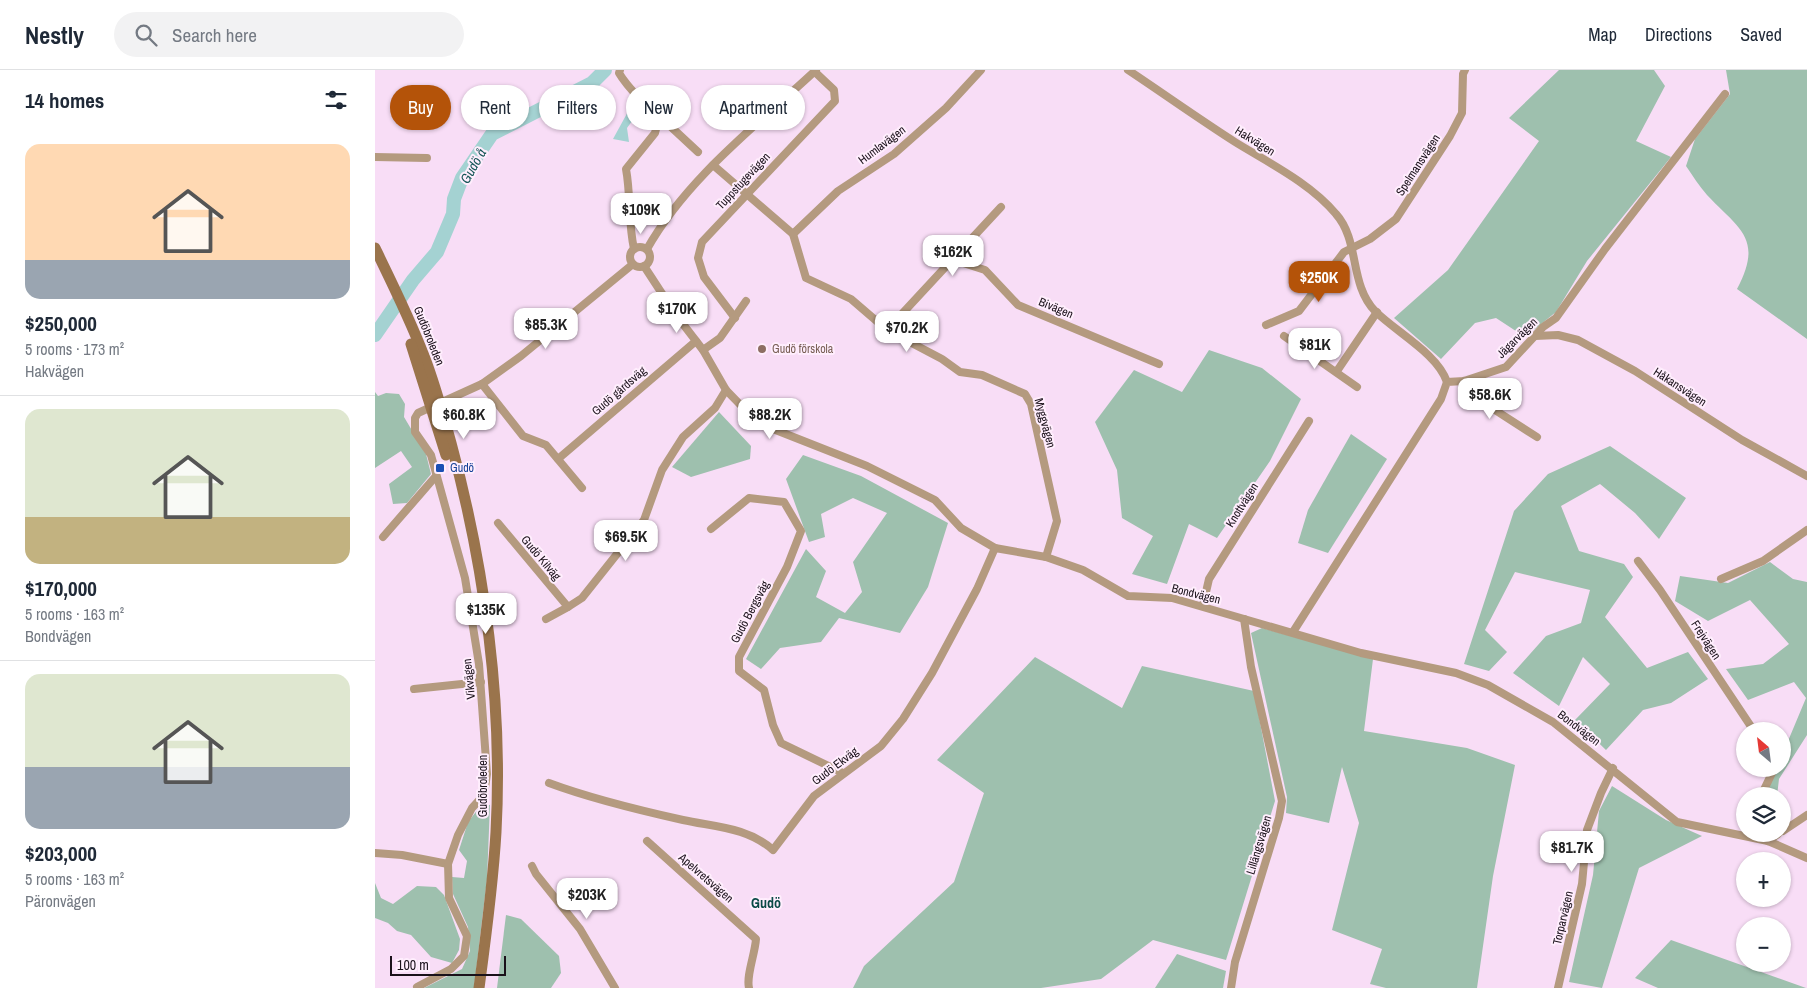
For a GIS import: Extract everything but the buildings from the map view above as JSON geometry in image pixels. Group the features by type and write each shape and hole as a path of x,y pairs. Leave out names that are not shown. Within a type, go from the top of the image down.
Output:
{"main road":[{"name":"Gudöbroleden","path":"375,248 401,310 436,405 481,585 492,671 497,751 496,832 489,914 479,988"},
{"name":"Gudöbroleden","path":"375,262 392,288"}],"street":[{"path":"620,70 619,73 626,86"},
{"name":"Humlavägen","path":"793,234 838,191 894,154 946,108 981,70"},
{"name":"Hakvägen","path":"1128,70 1290,176 1329,205 1341,222 1351,247 1363,293 1377,312 1440,368 1447,382"},
{"path":"436,405 482,384 521,356 633,264 644,266 650,260 647,250 671,213 713,165 815,71"},
{"name":"Tuppstugevägen","path":"735,318 703,277 698,258 702,242 835,101 834,90 815,71"},
{"name":"Spelmansvägen","path":"1351,247 1370,239 1396,219 1412,196 1462,113 1462,71"},
{"name":"Jägarvägen","path":"1447,382 1464,381 1505,367 1535,336 1556,318 1605,249 1725,94"},
{"path":"633,264 630,257 634,249 628,218 629,182 626,169 656,130"},
{"path":"675,130 699,152"},
{"path":"375,157 427,158"},
{"path":"713,165 793,234"},
{"path":"887,330 954,260 1001,207"},
{"name":"Myggvägen","path":"793,234 806,278 851,299 887,330 942,359 960,372 982,375 1025,394 1031,404 1057,522 1046,557"},
{"path":"634,249 640,247 647,250"},
{"path":"1266,325 1299,311 1344,252 1351,247"},
{"name":"Bivägen","path":"954,260 985,270 1021,306 1159,364"},
{"name":"Bondvägen","path":"644,266 703,350 726,390 758,423 867,466 935,500 961,528 995,548 1046,557 1083,570 1128,596 1173,598 1203,605 1361,653 1455,673 1488,685 1553,722 1613,768 1642,795 1677,822 1736,831"},
{"path":"703,350 720,338 746,301"},
{"path":"1337,371 1377,312"},
{"name":"Håkansvägen","path":"1535,336 1559,335 1578,340 1635,371 1742,440 1807,476"},
{"path":"1284,336 1337,371 1357,387"},
{"name":"Gudö gårdsväg","path":"558,459 696,341"},
{"path":"1464,381 1481,401 1537,437"},
{"path":"1293,632 1441,399 1447,382"},
{"path":"482,384 523,436 546,445 582,488"},
{"path":"546,619 582,598 644,520 662,470 683,437 715,408 726,390"},
{"name":"Vikvägen","path":"436,405 418,413 415,418 415,432 431,455 465,578 481,682 487,774 484,795 472,808 458,835 448,864"},
{"name":"Knottvägen","path":"1203,605 1209,579 1309,421"},
{"path":"383,537 436,476"},
{"name":"Gudö Bergsväg","path":"711,529 749,498 784,502 801,531 787,567 739,657 739,670 765,690 773,725 781,743 843,773"},
{"name":"Gudö Kilväg","path":"498,523 568,607"},
{"path":"1721,579 1763,561 1807,530"},
{"name":"Gudö Ekväg","path":"549,783 581,795 685,821 719,825 763,841 773,850 814,796 887,741 903,720 932,673 977,589 995,548"},
{"name":"Frejvägen","path":"1638,561 1748,722"},
{"name":"Lillängsvägen","path":"1231,988 1235,962 1279,818 1282,801 1251,667 1244,619"},
{"path":"413,689 481,682"},
{"name":"Torparvägen","path":"1558,988 1582,884 1587,830 1613,768"},
{"path":"1791,826 1807,815"},
{"name":"Apelvretsvägen","path":"647,841 755,939 755,955 748,983 749,988"},
{"name":"Bondvägen","path":"1769,842 1807,858"},
{"path":"375,853 402,855 448,864 449,898 467,936 464,956 451,970 417,987"},
{"path":"532,866 536,874 580,929 615,988"}],"shaded area":[{"path":"1559,70 1654,70 1665,86 1636,141 1671,157 1587,261 1556,312 1525,337 1496,318 1475,323 1441,359 1394,318 1448,270 1539,141 1509,118"},
{"path":"1726,70 1807,70 1807,339 1737,289 1745,272 1748,258 1748,246 1744,236 1738,226 1704,192 1686,166 1695,139 1730,94"},
{"path":"626,115 626,130 629,142 613,139"},
{"path":"1209,350 1262,368 1301,399 1270,461 1217,538 1189,524 1167,584 1132,574 1153,536 1122,518 1117,470 1095,422 1134,370 1182,392"},
{"path":"375,392 378,396 386,393 399,394 405,404 404,417 426,454 431,474 407,503 393,504 389,484 412,467 401,451 375,468"},
{"path":"719,412 751,446 750,459 691,477 672,467"},
{"path":"1351,434 1387,459 1328,553 1298,543 1308,510"},
{"path":"1610,446 1686,498 1659,539 1635,513 1600,484 1561,506 1579,551 1624,564 1633,577 1605,617 1647,668 1688,652 1708,679 1671,703 1643,710 1606,750 1575,720 1610,684 1583,657 1559,706 1513,673 1546,636 1581,623 1590,590 1515,572 1485,630 1507,652 1489,671 1464,664 1514,511 1548,474"},
{"path":"803,455 861,476 948,523 928,587 900,633 839,618 821,642 780,648 761,669 746,659 806,549 826,571 816,597 845,613 862,592 853,562 887,513 853,498 821,514 825,537 809,542 786,479"},
{"path":"1770,562 1793,579 1807,582 1807,735 1791,760 1791,734 1806,698 1794,682 1748,700 1726,669 1763,664 1789,644 1750,600 1708,621 1675,601 1680,576 1728,583"},
{"path":"1262,628 1373,659 1364,731 1467,748 1515,765 1493,876 1477,988 1386,988 1370,984 1382,949 1332,930 1359,823 1342,767 1329,823 1286,813 1287,797 1251,633"},
{"path":"1035,657 1122,708 1142,666 1254,691 1275,801 1226,960 1153,940 1101,979 1041,988 853,988 864,966 954,882 984,793 937,760"},
{"path":"1772,778 1780,778 1778,787 1768,787"},
{"path":"1612,786 1666,820 1702,836 1639,868 1602,988 1569,982 1593,875 1599,811"},
{"path":"482,804 490,805 487,879 474,988 424,988 462,969 470,951 468,927 453,894 452,877 464,878 467,861 459,850 468,822"},
{"path":"375,883 381,898 393,904 417,886 436,887 444,895 460,939 459,950 452,963 431,957 411,935 397,931 388,923 375,918"},
{"path":"506,915 521,919 559,956 561,973 551,988 497,988"},
{"path":"1671,940 1736,963 1736,972 1761,972 1806,988 1658,988 1635,978"},
{"path":"1177,954 1226,971 1223,988 1155,988"}],"waterway":[{"name":"Gudö å","path":"375,335 413,280 437,252 453,214 454,199 462,178 492,134 592,83 605,70"}],"place":[{"name":"Gudö förskola","path":"762,349"},
{"name":"Gudö","path":"440,468"}],"district":[{"name":"Gudö","path":"766,903"}]}
